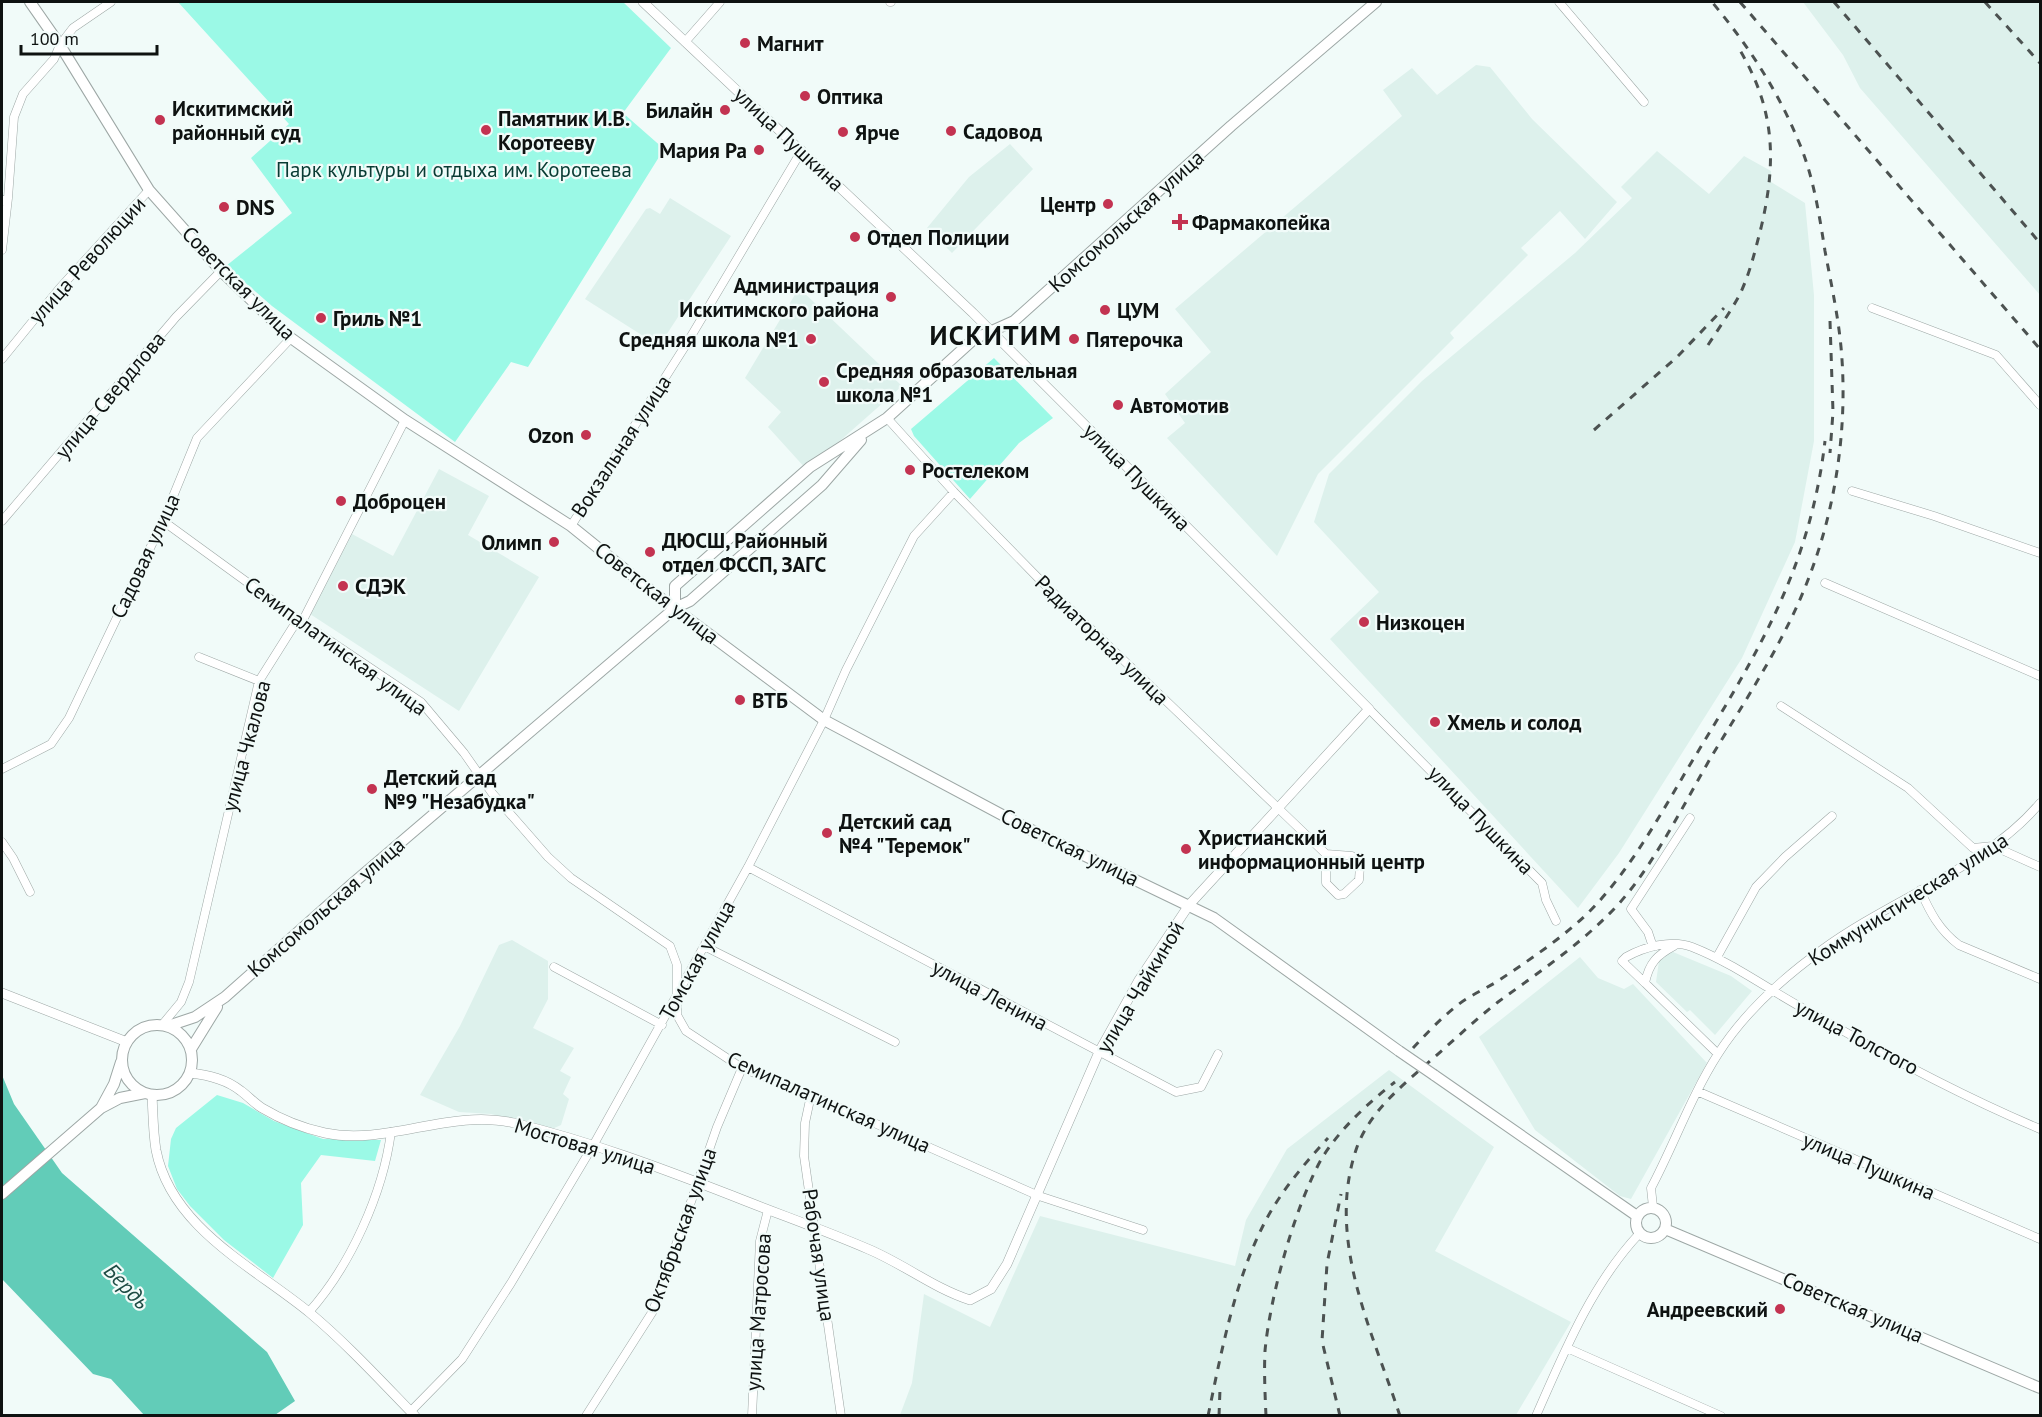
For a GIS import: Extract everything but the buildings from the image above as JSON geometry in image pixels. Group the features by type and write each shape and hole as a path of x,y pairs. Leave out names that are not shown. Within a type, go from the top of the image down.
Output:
{"main road":[{"name":"Советская улица","path":"30,2 60,45 149,190 221,271 291,338 405,420 571,526 824,720 1023,826 1214,918 1399,1051 1637,1216"},
{"name":"Комсомольская улица","path":"675,608 675,586 810,467 887,418 974,339 1014,321 1231,126 1376,2"},
{"name":"Комсомольская улица","path":"165,1026 195,1017 225,997 479,774 675,608 690,601 822,485 869,431"},
{"name":"Комсомольская улица","path":"191,1049 225,997"},
{"path":"2,1194 101,1108 120,1098 174,1091 185,1082 193,1062 191,1049 182,1034 165,1026 144,1028 127,1042 114,1084 101,1108"},
{"path":"122,1056 125,1075 130,1083 149,1094"},
{"path":"1653,1207 1664,1215 1665,1229 1654,1238 1639,1234 1635,1225 1637,1216 1643,1209 1653,1207"},
{"name":"Советская улица","path":"1665,1229 2040,1388"}],"street":[{"path":"2,250 14,117 23,94 54,59 60,45 73,28 111,2"},
{"name":"улица Пушкина","path":"643,2 991,331 1370,709 1542,883 1546,900 1556,921"},
{"path":"685,42 720,2"},
{"path":"1560,2 1644,102"},
{"name":"Вокзальная улица","path":"571,526 687,343 802,150"},
{"name":"улица Революции","path":"2,359 59,289 149,190"},
{"name":"улица Свердлова","path":"2,521 176,317 221,271"},
{"path":"1872,308 1996,355 2040,405"},
{"name":"Садовая улица","path":"2,769 51,744 69,718 162,521 197,438 291,338"},
{"name":"Радиаторная улица","path":"887,418 954,492 1044,584 1277,810 1326,854"},
{"name":"улица Чкалова","path":"165,1026 181,1002 189,982 259,681 293,627 302,622 405,420"},
{"path":"1852,491 1934,516 2040,553"},
{"name":"Томская улица","path":"413,1413 462,1359 512,1282 594,1144 748,867 824,720 846,670 914,536 954,492"},
{"name":"Семипалатинская улица","path":"162,521 302,622 422,702 530,837 563,871 670,946 677,965 677,1015 686,1031 742,1068 812,1095 1039,1196 1143,1230"},
{"path":"1825,583 2040,676"},
{"path":"199,657 259,681"},
{"path":"1781,706 1908,788 1973,848 1993,846 2040,867"},
{"name":"улица Чайкиной","path":"970,1300 991,1289 1007,1264 1039,1196 1099,1052 1139,980 1189,905 1370,709"},
{"name":"Коммунистическая улица","path":"1653,1207 1651,1188 1718,1054 1771,991 1824,948 2021,827 2040,803"},
{"path":"1717,957 1756,887 1785,857 1832,816"},
{"path":"1656,946 1652,944 1648,932 1630,909 1690,818"},
{"path":"2,843 13,858 30,892"},
{"path":"1326,854 1352,856 1360,866 1359,880 1344,894 1338,895 1326,883 1326,854"},
{"name":"улица Ленина","path":"748,867 1176,1092 1201,1087 1218,1054"},
{"path":"1920,890 1936,923 1949,938 2040,979"},
{"path":"1675,945 1657,955 1647,971 1645,983 1718,1054"},
{"path":"704,946 895,1042"},
{"name":"улица Толстого","path":"1645,983 1622,960 1641,950 1656,946 1691,946 1717,957 1771,991 1953,1089 2040,1129"},
{"path":"554,967 662,1025"},
{"path":"2,993 127,1042"},
{"name":"Октябрьская улица","path":"586,1416 653,1311 717,1127 742,1068"},
{"name":"Мостовая улица","path":"190,1073 207,1075 229,1083 259,1107 303,1128 352,1136 478,1118 511,1122 594,1144 816,1227 876,1252 947,1293 970,1300"},
{"name":"улица Пушкина","path":"1699,1092 2040,1239"},
{"path":"149,1094 156,1151 172,1191 184,1209 200,1227 232,1255 309,1312 413,1413"},
{"name":"Рабочая улица","path":"812,1095 805,1123 804,1156 816,1227 841,1416"},
{"path":"309,1312 321,1299 363,1230 389,1149 391,1132"},
{"name":"улица Матросова","path":"752,1416 760,1241 768,1210"},
{"path":"1536,1416 1567,1348 1617,1257 1639,1234"},
{"path":"1567,1348 1721,1416"}],"shaded area":[{"path":"1803,2 2040,2 2040,295 1860,88 1843,55"},
{"path":"1476,65 1490,67 1532,119 1617,202 1585,239 1560,211 1521,248 1528,255 1450,333 1454,338 1318,474 1277,556 1167,438 1185,423 1165,394 1211,352 1175,309 1402,116 1383,90 1412,68 1437,95"},
{"path":"1010,144 1033,169 952,253 927,228 969,177"},
{"path":"1657,151 1709,194 1744,156 1771,171 1771,182 1805,203 1814,295 1814,441 1795,542 1742,658 1619,853 1578,908 1330,639 1379,592 1314,522 1329,474 1422,381 1575,253 1632,198 1621,187"},
{"path":"670,198 731,236 659,346 585,299 646,209 650,208 660,214"},
{"name":"Средняя образовательная школа №1","path":"799,288 902,386 807,470 768,427 781,412 745,378"},
{"path":"439,469 489,496 468,535 539,577 459,711 310,614 352,534 393,556"},
{"path":"512,940 548,961 548,999 533,1028 574,1048 560,1071 571,1077 563,1094 569,1099 561,1125 552,1129 491,1114 459,1112 420,1095 460,1026 499,945"},
{"path":"1673,952 1731,976 1752,991 1715,1035 1690,1010 1687,1012 1656,982 1659,961 1665,954"},
{"path":"1580,957 1598,978 1624,989 1633,984 1707,1063 1631,1199 1620,1196 1535,1130 1479,1037"},
{"path":"1389,1070 1494,1147 1435,1251 1571,1322 1516,1415 900,1415 912,1383 924,1294 990,1327 1040,1216 1235,1266 1246,1220 1287,1149"}],"green space":[{"name":"Парк культуры и отдыха им. Коротеева","path":"178,2 623,2 671,48 623,113 664,149 528,367 511,362 455,442 272,306 226,266 292,213 251,158 289,124"},
{"path":"994,358 1053,418 1019,443 970,499 914,436 911,429"},
{"path":"217,1095 243,1103 274,1121 323,1139 381,1140 375,1161 321,1155 301,1183 303,1225 273,1278 224,1240 190,1206 177,1189 168,1166 171,1139 176,1128"}],"water":[{"name":"Бердь","path":"2,1075 14,1104 62,1173 267,1352 295,1401 275,1415 144,1415 111,1379 93,1374 2,1279"}],"railway":[{"path":"1400,1416 1366,1317 1349,1249 1346,1215 1349,1181 1357,1147 1363,1134 1370,1121 1388,1099 1489,1009 1582,939 1607,916 1636,882 1663,842 1778,644 1811,572 1828,518 1841,433 1843,375 1838,323 1815,194 1808,166 1781,103 1749,51 1712,2"},
{"path":"1740,2 2040,349"},
{"path":"1834,2 2040,243"},
{"path":"1985,2 2040,63"},
{"path":"1708,345 1740,294 1747,278 1761,228 1769,180 1771,157 1766,113 1759,91 1738,47"},
{"path":"1594,430 1677,357 1724,308"},
{"path":"1830,321 1833,412 1830,453"},
{"path":"1413,1048 1459,1004 1498,981 1578,923 1603,897 1630,862 1735,689 1776,612 1807,532 1818,488 1825,441"},
{"path":"1266,1416 1265,1351 1272,1304 1285,1252 1302,1201 1322,1158 1337,1137 1395,1082"},
{"path":"1208,1416 1231,1314 1256,1241 1280,1197 1328,1138"},
{"path":"1340,1416 1322,1341 1327,1264 1341,1194"},
{"path":"1219,1416 1220,1389"}],"place":[{"name":"Магнит","path":"745,43"},
{"name":"Оптика","path":"805,96"},
{"name":"Билайн","path":"725,110"},
{"name":"Искитимский районный суд","path":"160,120"},
{"name":"Памятник И.В. Коротееву","path":"486,130"},
{"name":"Садовод","path":"951,131"},
{"name":"Ярче","path":"843,132"},
{"name":"Мария Ра","path":"759,150"},
{"name":"Центр","path":"1108,204"},
{"name":"DNS","path":"224,207"},
{"name":"Фармакопейка","path":"1180,222"},
{"name":"Отдел Полиции","path":"855,237"},
{"name":"Администрация Искитимского района","path":"891,297"},
{"name":"ЦУМ","path":"1105,310"},
{"name":"Гриль №1","path":"321,318"},
{"name":"Средняя школа №1","path":"811,339"},
{"name":"Пятерочка","path":"1074,339"},
{"name":"Средняя образовательная школа №1","path":"824,382"},
{"name":"Автомотив","path":"1118,405"},
{"name":"Ozon","path":"586,435"},
{"name":"Ростелеком","path":"910,470"},
{"name":"Доброцен","path":"341,501"},
{"name":"Олимп","path":"554,542"},
{"name":"ДЮСШ, Районный отдел ФССП, ЗАГС","path":"650,552"},
{"name":"СДЭК","path":"343,586"},
{"name":"Низкоцен","path":"1364,622"},
{"name":"ВТБ","path":"740,700"},
{"name":"Хмель и солод","path":"1435,722"},
{"name":"Детский сад №9 \"Незабудка\"","path":"372,789"},
{"name":"Детский сад №4 \"Теремок\"","path":"827,833"},
{"name":"Христианский информационный центр","path":"1186,849"},
{"name":"Андреевский","path":"1780,1309"}],"district":[{"name":"ИСКИТИМ","path":"996,335"}]}
